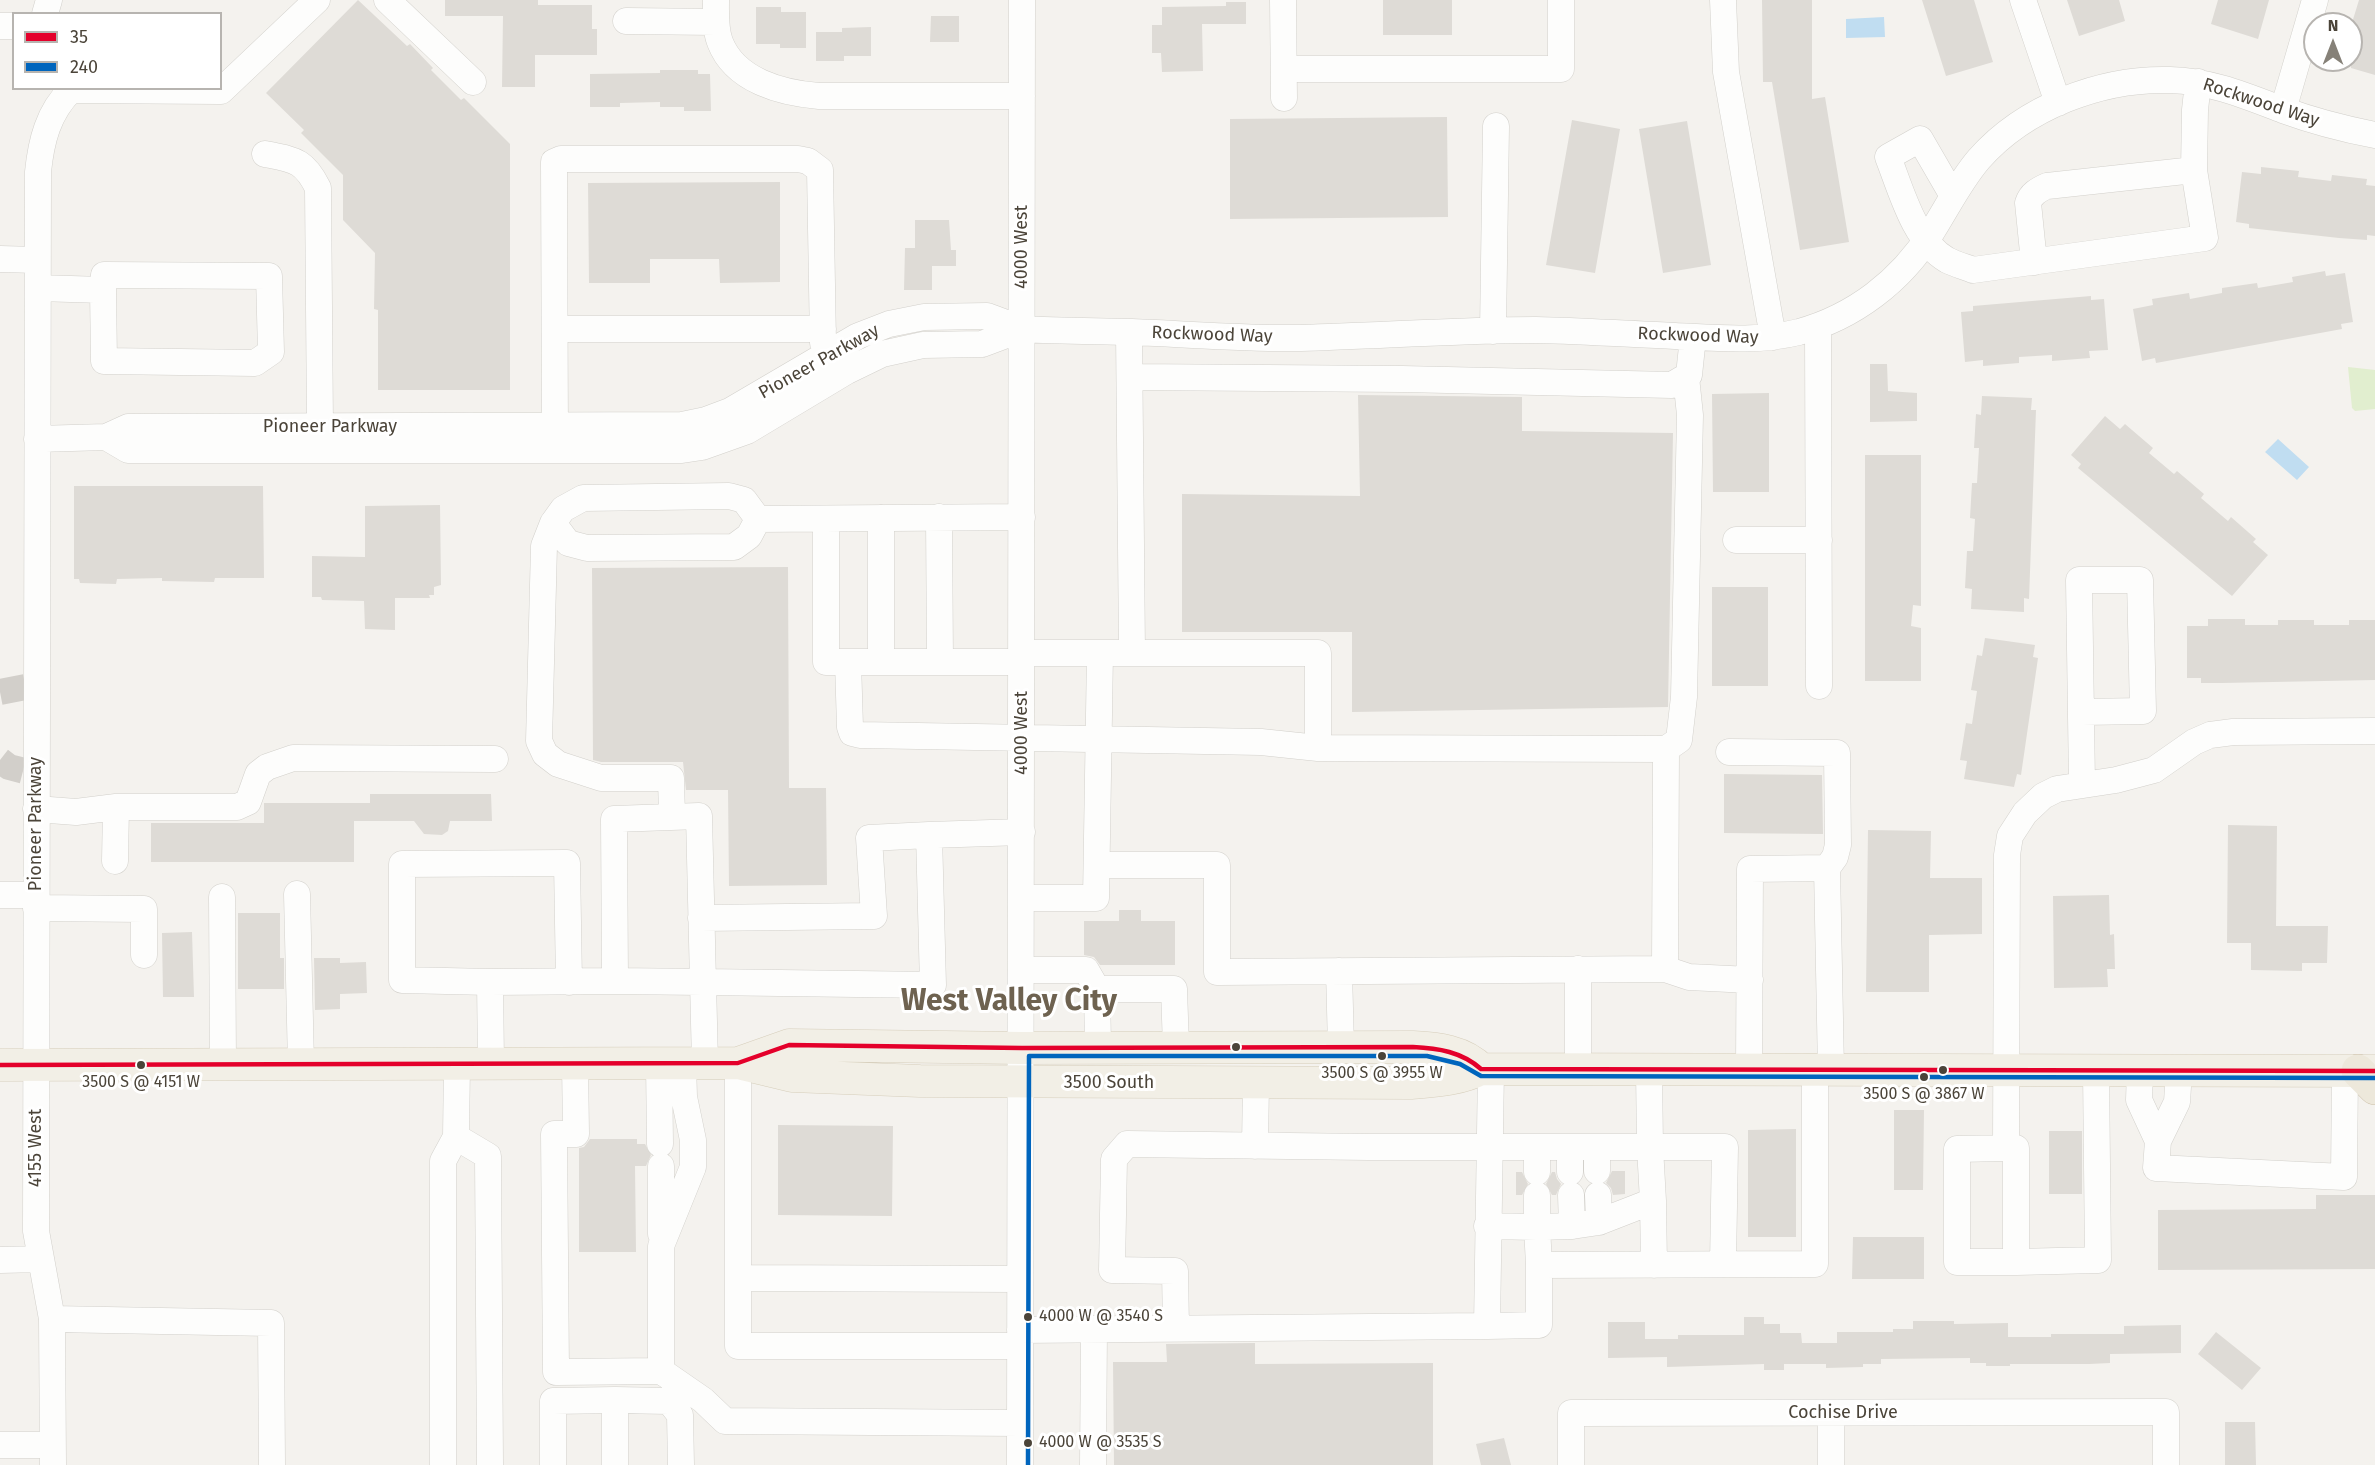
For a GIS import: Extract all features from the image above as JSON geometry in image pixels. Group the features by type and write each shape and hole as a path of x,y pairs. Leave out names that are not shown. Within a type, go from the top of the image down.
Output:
{"main road":[{"name":"3500 South","path":"738,1063 789,1045 1022,1048 1413,1047 1443,1050 1473,1061 1486,1069"},
{"name":"3500 South","path":"0,1065 738,1063 792,1076 1021,1083 1411,1083 1450,1079 1486,1069 2096,1070 2363,1075"}],"street":[{"path":"146,90 221,91 317,0"},
{"path":"387,0 473,82"},
{"name":"4000 West","path":"1020,1465 1022,0"},
{"path":"1283,0 1284,98"},
{"path":"1284,69 1561,69 1561,0"},
{"path":"1723,0 1726,72 1773,337"},
{"path":"2023,0 2058,103"},
{"path":"2283,110 2315,0"},
{"path":"626,21 716,11 719,41 728,57 740,70 755,80 798,94 1022,96"},
{"name":"Rockwood Way","path":"1022,329 1297,338 1493,331 1581,331 1754,339 1773,337 1818,326 1866,302 1887,286 1927,240 1953,195 1979,159 2017,126 2058,103 2115,84 2171,80 2198,82 2248,95 2318,122 2375,135"},
{"path":"1953,195 1920,139 1888,157 1911,217 1927,240 1946,259 1973,270 2205,238 2194,170 2198,82"},
{"name":"Pioneer Parkway","path":"38,1065 36,809 38,172 44,136 62,100 70,90"},
{"path":"1493,331 1496,126"},
{"path":"265,154 295,160 305,166 318,189 320,427"},
{"path":"555,329 826,341 820,170 808,161 798,159 561,159 554,162 555,438"},
{"path":"2034,262 2028,203 2030,197 2037,191 2047,186 2194,170"},
{"path":"0,259 37,260"},
{"path":"104,274 270,276 271,352 255,363 104,361 103,290 104,274"},
{"path":"38,288 103,290"},
{"name":"Pioneer Parkway","path":"106,438 128,450 555,438 670,426 706,420 744,403 826,341 924,317 987,316 1022,329"},
{"path":"1818,326 1819,686"},
{"name":"Pioneer Parkway","path":"37,439 106,438 128,427 320,427 555,438 662,451 702,447 747,431 847,371 882,354 923,345 982,344 1022,329"},
{"path":"1129,332 1132,653"},
{"path":"1130,377 1414,379 1672,385 1689,375 1693,337"},
{"path":"848,662 850,727 852,733 860,735 1262,742 1318,748 1666,749 1679,740 1684,697 1690,415 1686,377"},
{"path":"672,817 671,778 601,778 558,764 545,754 539,741 544,546 553,523 563,510 583,498 729,496 744,500 758,519"},
{"path":"939,517 940,662"},
{"path":"758,519 1022,517"},
{"path":"880,518 880,662"},
{"path":"553,523 568,543 587,548 734,547 748,536 758,519"},
{"path":"826,519 826,662 940,662 1100,653 1318,653 1318,748"},
{"path":"1737,540 1819,540"},
{"path":"2082,712 2143,711 2140,580 2079,580 2082,784"},
{"path":"1022,898 1096,898 1100,653"},
{"path":"2007,1148 2007,855 2010,836 2025,813 2043,796 2057,789 2116,780 2154,770 2194,742 2210,735 2233,732 2375,731"},
{"path":"1665,969 1666,749"},
{"path":"1539,1265 1815,1264 1823,1070 1827,868 1835,857 1838,845 1837,753 1729,752"},
{"path":"36,809 76,812 116,807 237,807 248,802 258,774 280,761 293,758 495,759"},
{"path":"115,861 116,807"},
{"path":"615,981 614,819 699,816 703,982 661,1155 661,1371"},
{"path":"701,918 874,916 869,837 1022,832"},
{"path":"569,981 567,863 402,864 402,980 933,985 929,835"},
{"path":"1097,865 1217,865 1217,972 1665,969 1689,977 1750,980"},
{"path":"1749,1070 1750,869 1827,868"},
{"path":"297,894 301,1064"},
{"path":"0,895 36,902 144,909 144,955"},
{"path":"222,897 223,1064"},
{"path":"1578,969 1578,1070"},
{"path":"1022,970 1086,970 1097,988 1098,1047"},
{"path":"1339,971 1341,1047"},
{"path":"490,981 491,1063"},
{"path":"1097,988 1174,989 1176,1047"},
{"path":"575,1063 576,1134 554,1134 556,1372 661,1371 703,1400 725,1420 1020,1423"},
{"path":"661,1246 693,1167 693,1140 684,1097 683,1063"},
{"path":"738,1063 738,1346 1020,1338 1094,1329 1539,1325 1537,1172"},
{"path":"443,1465 443,1161 456,1137 457,1064"},
{"name":"4155 West","path":"38,1065 36,1231 52,1319 53,1455"},
{"path":"1486,1069 1490,1148 1486,1326"},
{"path":"1649,1070 1654,1265"},
{"path":"2016,1262 2016,1148 1957,1149 1957,1262 2016,1262 2098,1260 2096,1070"},
{"path":"2140,1071 2139,1100 2157,1141"},
{"path":"2180,1071 2177,1102 2157,1141 2156,1168 2344,1177 2363,1075"},
{"path":"1255,1146 1256,1083"},
{"path":"456,1137 488,1156 490,1465"},
{"path":"1176,1328 1175,1270 1112,1270 1114,1159 1127,1144 1490,1148 1537,1172 1597,1171 1650,1147 1725,1147 1723,1264"},
{"path":"1571,1171 1572,1226"},
{"path":"1597,1171 1599,1222"},
{"path":"1487,1226 1572,1226 1599,1222 1653,1201"},
{"path":"0,1260 41,1259"},
{"path":"738,1278 1020,1279"},
{"path":"52,1319 271,1323 272,1465"},
{"path":"1093,1465 1094,1329"},
{"path":"553,1465 553,1401 615,1400 669,1401 680,1415 681,1465"},
{"path":"615,1400 615,1465"},
{"name":"Cochise Drive","path":"1571,1465 1571,1413 2166,1412 2166,1465"},
{"path":"1831,1413 1831,1465"},
{"path":"0,1445 53,1455"}],"green space":[{"path":"2348,367 2375,370 2375,409 2355,411 2352,408"}],"water":[{"path":"1884,17 1885,37 1846,38 1846,19"},
{"path":"2278,439 2309,467 2297,480 2265,452"}],"building":[{"path":"358,0 407,46 410,44 433,68 431,70 461,100 464,98 510,144 510,390 378,390 378,310 374,309 375,253 343,220 343,175 301,133 304,130 266,93"},
{"path":"445,0 538,0 538,5 592,5 592,29 597,29 597,55 535,55 535,87 502,87 503,16 445,16"},
{"path":"1383,0 1452,0 1452,35 1383,35"},
{"path":"1762,0 1812,0 1812,99 1825,97 1849,242 1800,250 1772,82 1763,82"},
{"path":"1922,0 1974,0 1993,62 1946,76"},
{"path":"2067,0 2119,0 2125,21 2079,36"},
{"path":"2218,0 2269,0 2258,39 2211,24"},
{"path":"2359,0 2375,0 2375,75 2363,72 2363,12 2355,12"},
{"path":"1226,2 1246,2 1246,24 1202,24 1203,71 1162,72 1161,53 1152,53 1152,25 1162,25 1162,7 1226,6"},
{"path":"756,7 781,7 781,12 806,12 806,48 780,48 780,44 756,44"},
{"path":"931,16 959,16 959,42 930,42"},
{"path":"871,27 871,56 844,56 844,61 816,61 816,32 842,32 842,28"},
{"path":"660,70 698,70 698,74 710,74 711,111 684,111 684,107 660,107 660,102 620,103 620,107 590,107 590,74 660,73"},
{"path":"1447,117 1448,217 1230,219 1230,119"},
{"path":"1572,120 1620,129 1595,273 1546,265"},
{"path":"1687,121 1711,265 1663,273 1639,129"},
{"path":"2261,167 2299,171 2298,177 2331,181 2332,175 2367,179 2366,185 2375,186 2375,236 2367,235 2367,240 2339,238 2249,228 2249,224 2236,222 2242,172 2261,174"},
{"path":"780,182 780,282 720,283 719,259 650,259 650,283 589,283 588,183"},
{"path":"915,220 949,220 951,250 956,250 956,266 932,266 932,290 904,290 905,248 915,248"},
{"path":"2325,271 2326,276 2345,273 2353,322 2341,324 2342,329 2156,363 2155,358 2142,361 2133,309 2153,305 2152,299 2189,293 2190,299 2222,293 2222,288 2257,283 2258,288 2293,282 2292,277"},
{"path":"2091,296 2091,300 2104,299 2108,350 2089,351 2090,358 2052,361 2052,355 2019,357 2019,363 1983,366 1983,360 1965,362 1961,312 1973,311 1973,306"},
{"path":"1870,364 1887,364 1888,391 1917,393 1917,421 1870,422"},
{"path":"1769,393 1769,492 1713,492 1712,394"},
{"path":"1358,395 1522,397 1522,431 1673,433 1668,707 1352,712 1352,632 1182,632 1182,494 1360,496"},
{"path":"1982,396 2032,398 2031,410 2036,410 2029,599 2024,598 2024,612 1971,609 1972,589 1965,588 1967,551 1973,551 1975,519 1970,518 1972,483 1977,483 1979,448 1974,448 1976,414 1981,415"},
{"path":"2105,416 2120,429 2125,424 2153,448 2149,453 2174,474 2177,471 2204,494 2201,498 2228,521 2231,517 2256,539 2253,542 2268,555 2232,596 2078,468 2081,464 2071,455"},
{"path":"1865,455 1921,455 1921,606 1913,605 1911,626 1921,628 1921,681 1865,681"},
{"path":"74,486 263,486 264,578 215,578 214,582 162,581 162,578 117,579 116,584 80,583 79,579 74,579"},
{"path":"440,505 441,585 434,587 434,595 429,595 430,598 395,598 395,630 365,629 364,601 322,600 321,597 312,597 312,556 365,557 365,506"},
{"path":"788,567 789,788 826,788 827,885 729,886 728,790 686,790 683,762 601,762 593,760 592,568"},
{"path":"1712,587 1768,587 1768,686 1712,686"},
{"path":"2208,619 2245,619 2245,625 2278,625 2278,620 2314,620 2314,625 2349,625 2349,620 2375,620 2375,680 2201,683 2201,678 2187,678 2187,626 2208,626"},
{"path":"1985,638 2035,645 2033,657 2038,658 2021,775 2017,774 2014,787 1964,779 1967,761 1960,760 1966,723 1972,724 1977,691 1971,690 1977,655 1982,656"},
{"path":"1724,774 1822,775 1823,834 1724,833"},
{"path":"370,794 491,794 492,821 450,821 448,831 442,835 424,834 414,821 354,821 354,862 151,862 151,823 264,823 264,803 370,803"},
{"path":"2228,825 2277,826 2276,926 2328,926 2327,963 2302,963 2302,971 2251,970 2251,943 2227,943"},
{"path":"1868,830 1931,831 1930,878 1982,878 1982,934 1929,935 1929,992 1866,992"},
{"path":"2109,895 2110,935 2114,934 2115,969 2107,969 2108,987 2054,988 2053,896"},
{"path":"1119,910 1141,910 1141,921 1175,921 1175,965 1100,965 1094,957 1084,955 1084,921 1119,921"},
{"path":"238,913 280,913 280,958 284,958 284,989 238,989"},
{"path":"192,932 194,997 163,997 162,933"},
{"path":"314,958 340,958 340,963 366,962 367,993 340,994 340,1009 315,1010"},
{"path":"1894,1110 1924,1110 1923,1190 1894,1190"},
{"path":"778,1125 893,1126 892,1216 778,1215"},
{"path":"1796,1129 1796,1237 1748,1237 1748,1130"},
{"path":"2049,1131 2082,1131 2082,1194 2049,1194"},
{"path":"590,1139 637,1139 637,1144 645,1144 651,1155 646,1166 635,1166 636,1252 579,1252 579,1148 584,1147"},
{"path":"1612,1171 1625,1171 1625,1194 1613,1195 1606,1183"},
{"path":"1516,1172 1522,1172 1528,1184 1522,1195 1516,1195"},
{"path":"1552,1172 1555,1172 1561,1184 1556,1195 1552,1195 1546,1184"},
{"path":"2316,1195 2375,1195 2375,1269 2158,1270 2158,1210 2316,1209"},
{"path":"1853,1237 1924,1237 1924,1279 1852,1279"},
{"path":"1744,1317 1764,1317 1764,1324 1780,1324 1780,1333 1801,1333 1802,1343 1837,1343 1837,1332 1893,1332 1893,1329 1913,1329 1913,1321 1954,1321 1954,1324 2008,1323 2008,1337 2051,1337 2051,1334 2124,1334 2124,1326 2181,1325 2181,1353 2110,1354 2110,1363 2089,1364 1986,1366 1986,1363 1970,1363 1970,1358 1881,1359 1881,1364 1863,1364 1863,1367 1826,1368 1826,1364 1784,1364 1784,1370 1764,1370 1764,1364 1667,1367 1667,1357 1608,1358 1608,1322 1645,1322 1645,1339 1678,1339 1678,1335 1744,1335"},
{"path":"2216,1332 2261,1368 2242,1390 2198,1354"},
{"path":"1255,1343 1255,1364 1433,1363 1433,1465 1114,1465 1113,1362 1167,1362 1166,1344"},
{"path":"2225,1422 2255,1422 2256,1465 2225,1465"},
{"path":"1504,1438 1511,1465 1481,1465 1476,1444"}],"tunnel":[{"path":"0,692 36,685"},
{"path":"0,760 9,767 36,774"}],"transit line":[{"name":"35","path":"0,1065 738,1063 789,1045 1022,1048 1413,1047 1449,1052 1474,1063 1481,1069 2375,1071"},
{"name":"240","path":"1028,1465 1029,1056 1427,1056 1460,1064 1481,1076 2375,1078"}],"place":[{"name":"3500 S @ 3955 W","path":"1382,1056"},
{"name":"3500 S @ 4151 W","path":"141,1065"},
{"name":"3500 S @ 3867 W","path":"1924,1077"},
{"name":"4000 W @ 3540 S","path":"1028,1317"},
{"name":"4000 W @ 3535 S","path":"1028,1443"}],"district":[{"name":"West Valley City","path":"1009,1002"}]}
